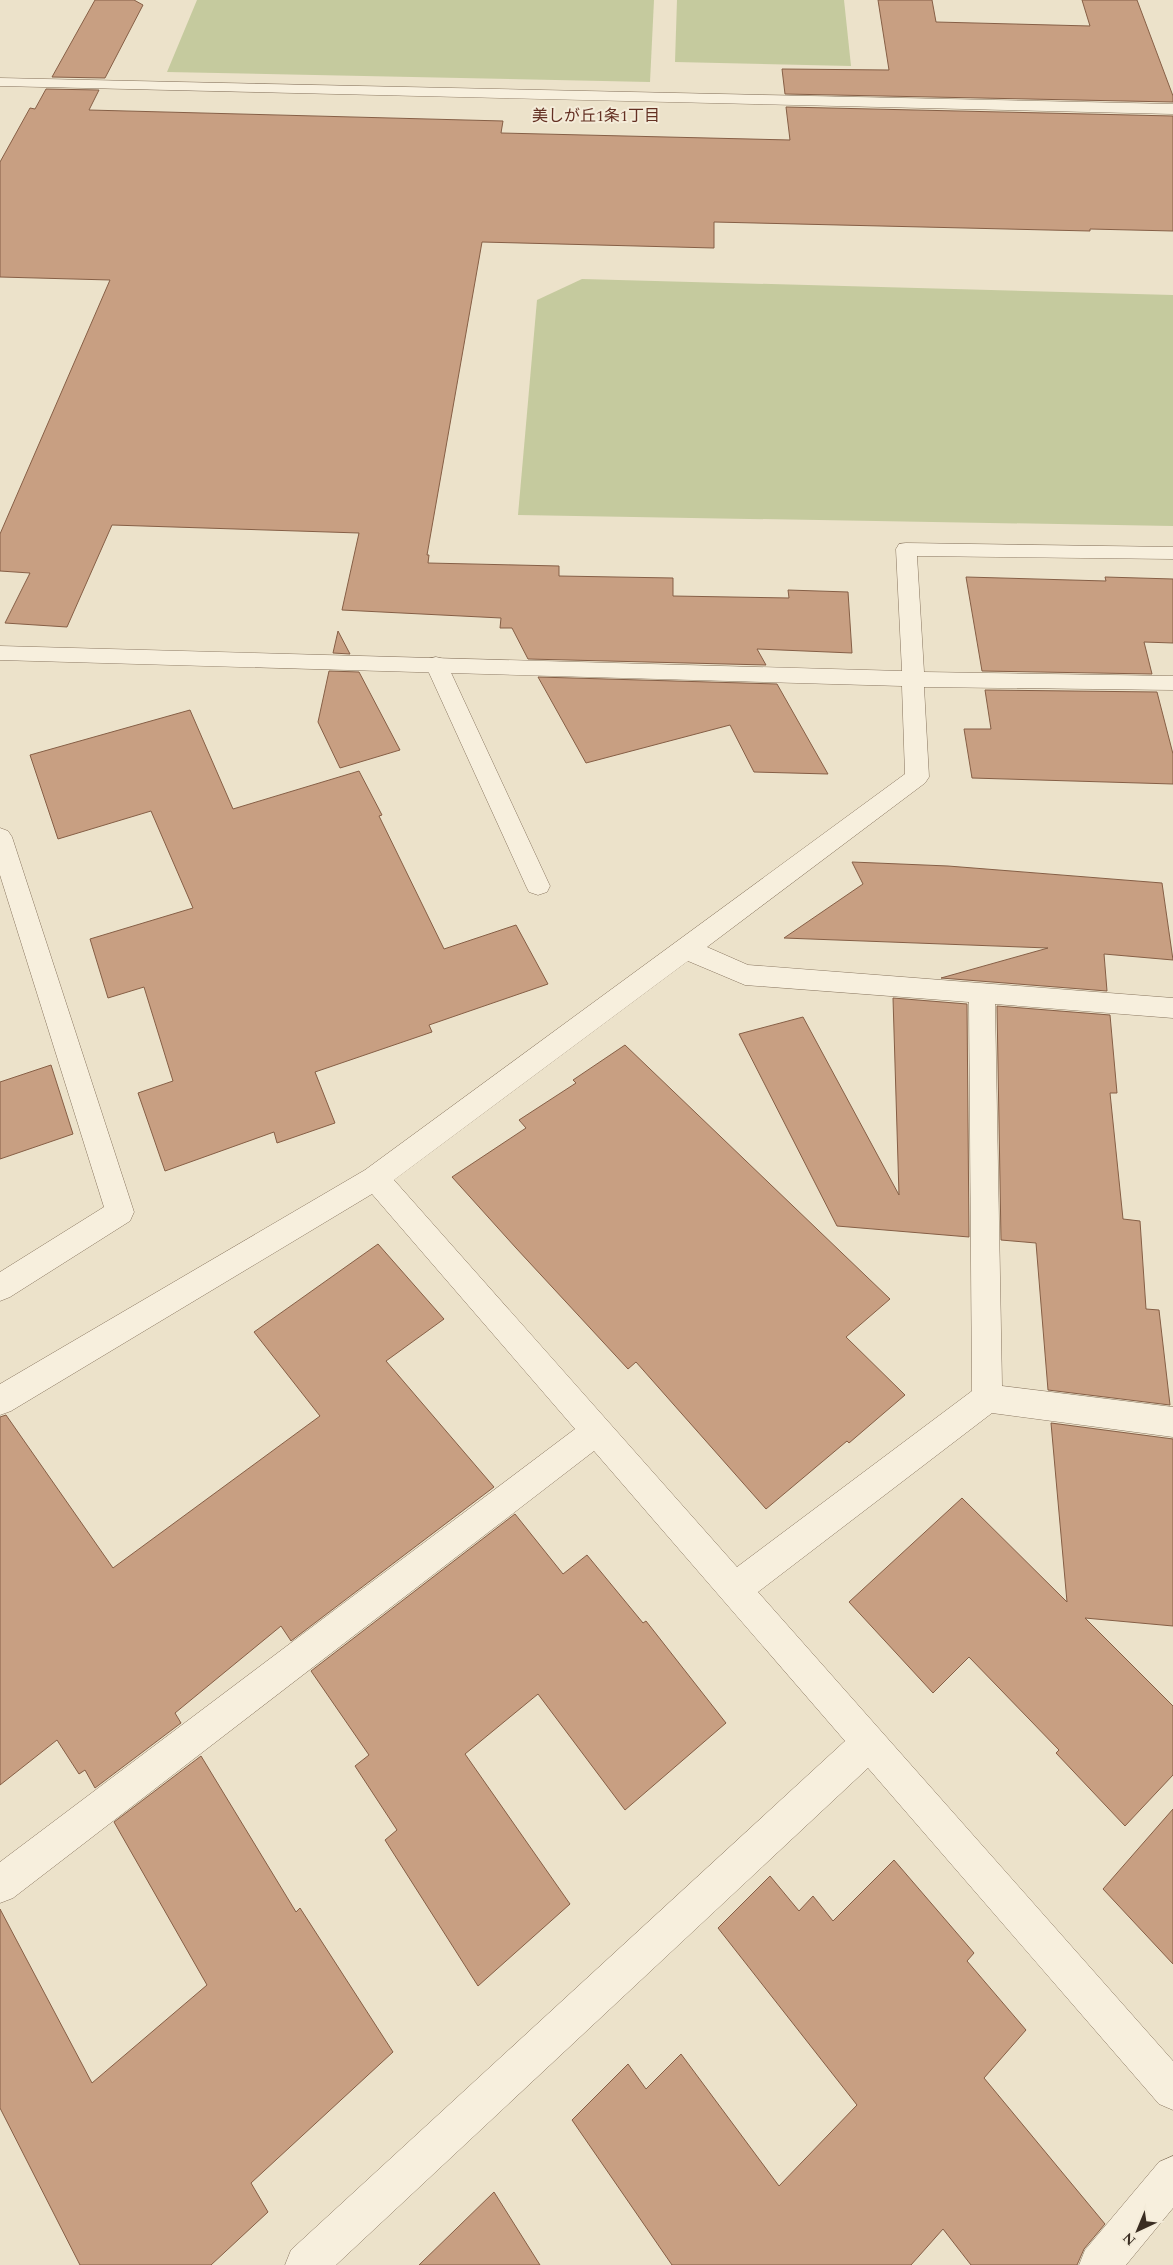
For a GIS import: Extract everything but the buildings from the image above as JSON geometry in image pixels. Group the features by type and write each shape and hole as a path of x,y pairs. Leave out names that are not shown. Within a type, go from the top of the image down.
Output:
{"street":[{"path":"0,82 1173,109"},
{"path":"0,1401 375,1178 917,777 906,549 1173,553"},
{"path":"0,652 913,679 1173,683"},
{"path":"436,664 538,886"},
{"path":"0,837 120,1212 0,1288"},
{"path":"686,948 745,975 1173,1008"},
{"path":"982,994 987,1398"},
{"path":"375,1178 595,1432 735,1589 1173,2090"},
{"path":"735,1589 987,1398 1173,1422"},
{"path":"0,1886 595,1432"},
{"path":"306,2265 869,1743"},
{"path":"1100,2265 1173,2176"}],"green space":[{"path":"197,0 654,0 650,82 167,72"},
{"path":"677,0 844,0 851,66 675,62"},
{"path":"582,279 1173,295 1173,526 518,515 537,300"}],"district":[{"name":"美しが丘1条1丁目","path":"596,115"}]}
